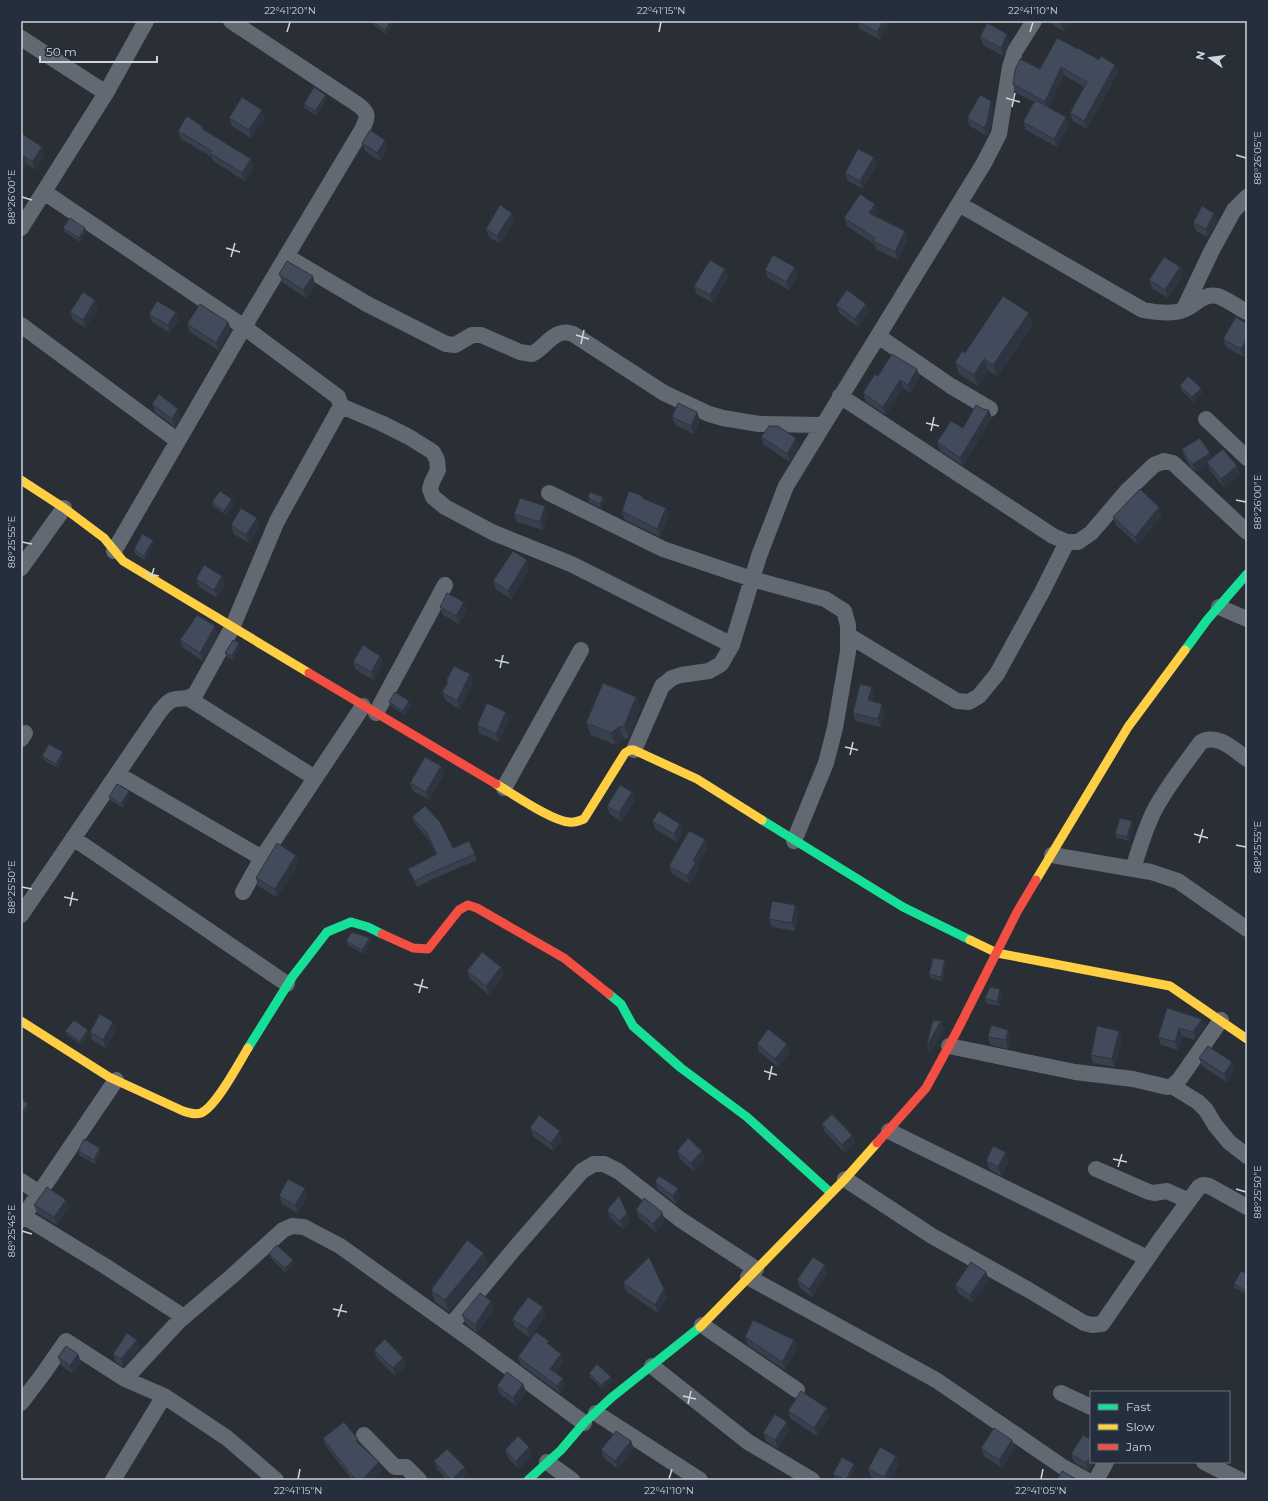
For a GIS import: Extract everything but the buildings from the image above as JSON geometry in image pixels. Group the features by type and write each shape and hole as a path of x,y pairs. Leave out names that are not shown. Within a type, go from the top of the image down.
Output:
{"street":[{"path":"21,228 106,93 146,21"},
{"path":"114,551 244,327 363,128 367,114 357,104 231,21"},
{"path":"634,750 662,686 672,678 681,675 709,671 721,664 732,645 759,556 786,486 984,163 999,134 1010,67 1015,51 1034,21"},
{"path":"21,38 106,93"},
{"path":"21,915 160,711 170,700 177,698 188,698 196,693 232,628 277,521 341,406 338,397 244,327 44,192"},
{"path":"1183,311 1211,252 1234,210 1247,197"},
{"path":"959,204 1143,310 1157,313 1183,311 1202,299 1209,296 1217,296 1247,312"},
{"path":"286,256 367,304 446,344 455,345 472,335 481,335 520,352 532,354 540,350 558,334 567,332 573,334 664,393 709,414 759,424 822,425"},
{"path":"21,325 178,441"},
{"path":"878,336 951,386 990,409"},
{"path":"840,396 1053,536 1066,542 1078,542 1091,533 1127,491 1154,465 1164,461 1173,463 1247,532"},
{"path":"341,406 381,423 409,437 433,452 437,460 438,470 430,489 432,498 446,507 494,532 572,564 732,645"},
{"path":"1206,419 1247,458"},
{"path":"21,480 64,508 104,538 123,561 232,628 548,815 570,823 575,823 584,819 625,753 630,750 634,750 697,779 794,841 903,907 997,953 1170,986 1247,1039"},
{"path":"549,493 662,549 752,579 825,599 844,611 848,625 848,652 835,728 826,762 794,841"},
{"path":"21,568 64,508"},
{"path":"848,635 957,701 969,702 979,696 998,674 1042,592 1066,542"},
{"path":"528,1480 561,1450 610,1398 702,1325 845,1179 926,1088 958,1031 1017,912 1128,727 1207,620 1247,574"},
{"path":"243,892 262,858 315,778 370,709 445,584"},
{"path":"1219,607 1247,619"},
{"path":"504,788 581,650"},
{"path":"188,698 315,778"},
{"path":"1133,869 1154,811 1171,783 1201,742 1207,738 1214,738 1221,741 1247,760"},
{"path":"117,774 262,858"},
{"path":"73,838 287,984"},
{"path":"1052,855 1151,872 1178,881 1247,929"},
{"path":"21,1021 116,1080 194,1115 205,1112 214,1103 287,984 327,932 351,922 368,927 413,948 428,949 459,910 468,905 477,908 564,958 621,1004 633,1026 675,1063 747,1117 831,1193"},
{"path":"949,1046 1075,1072 1133,1079 1167,1087 1172,1086 1179,1080 1221,1020"},
{"path":"116,1080 22,1218 105,1266 184,1317"},
{"path":"1172,1086 1198,1102 1206,1110 1215,1125 1229,1142 1247,1156"},
{"path":"889,1130 1147,1258"},
{"path":"451,1325 582,1171 594,1164 604,1164 618,1172 752,1273 936,1380 1062,1467 1086,1480"},
{"path":"1096,1169 1149,1192 1154,1193 1167,1191 1189,1201"},
{"path":"845,1179 932,1236 1027,1289 1084,1324 1092,1325 1102,1324 1147,1258 1199,1187 1206,1185 1247,1207"},
{"path":"21,1181 39,1193"},
{"path":"125,1379 184,1317 283,1230 298,1225 340,1246 451,1325 590,1418 700,1480"},
{"path":"702,1325 797,1390"},
{"path":"21,1403 66,1341 125,1379 164,1396 227,1438 276,1480"},
{"path":"652,1366 748,1442 812,1480"},
{"path":"1061,1393 1090,1407"},
{"path":"113,1480 164,1396"},
{"path":"364,1435 389,1463 395,1467 406,1467 419,1480"},
{"path":"547,1462 572,1480"},
{"path":"1096,1480 1105,1463"},
{"path":"1206,1463 1240,1480"}],"traffic: fast":[{"path":"1185,650 1207,620 1247,574"},
{"path":"762,820 903,907 970,940"},
{"path":"248,1048 293,976 327,932 351,922 368,927 382,934"},
{"path":"609,994 621,1004 633,1026 681,1068 747,1117 831,1193"},
{"path":"528,1480 561,1450 584,1423 611,1398 700,1327"}],"traffic: slow":[{"path":"21,480 64,508 104,538 123,561 309,673"},
{"path":"1036,880 1128,727 1185,650"},
{"path":"496,784 553,817 569,822 576,822 584,819 625,753 630,750 634,750 697,779 762,820"},
{"path":"970,940 997,953 1170,986 1247,1039"},
{"path":"21,1021 109,1077 183,1111 194,1114 199,1114 207,1109 220,1094 248,1048"},
{"path":"700,1327 845,1179 877,1143"}],"traffic: jam":[{"path":"309,673 496,784"},
{"path":"877,1143 926,1088 957,1031 1017,912 1036,880"},
{"path":"382,934 413,948 428,949 459,910 468,905 477,908 564,958 609,994"}]}
